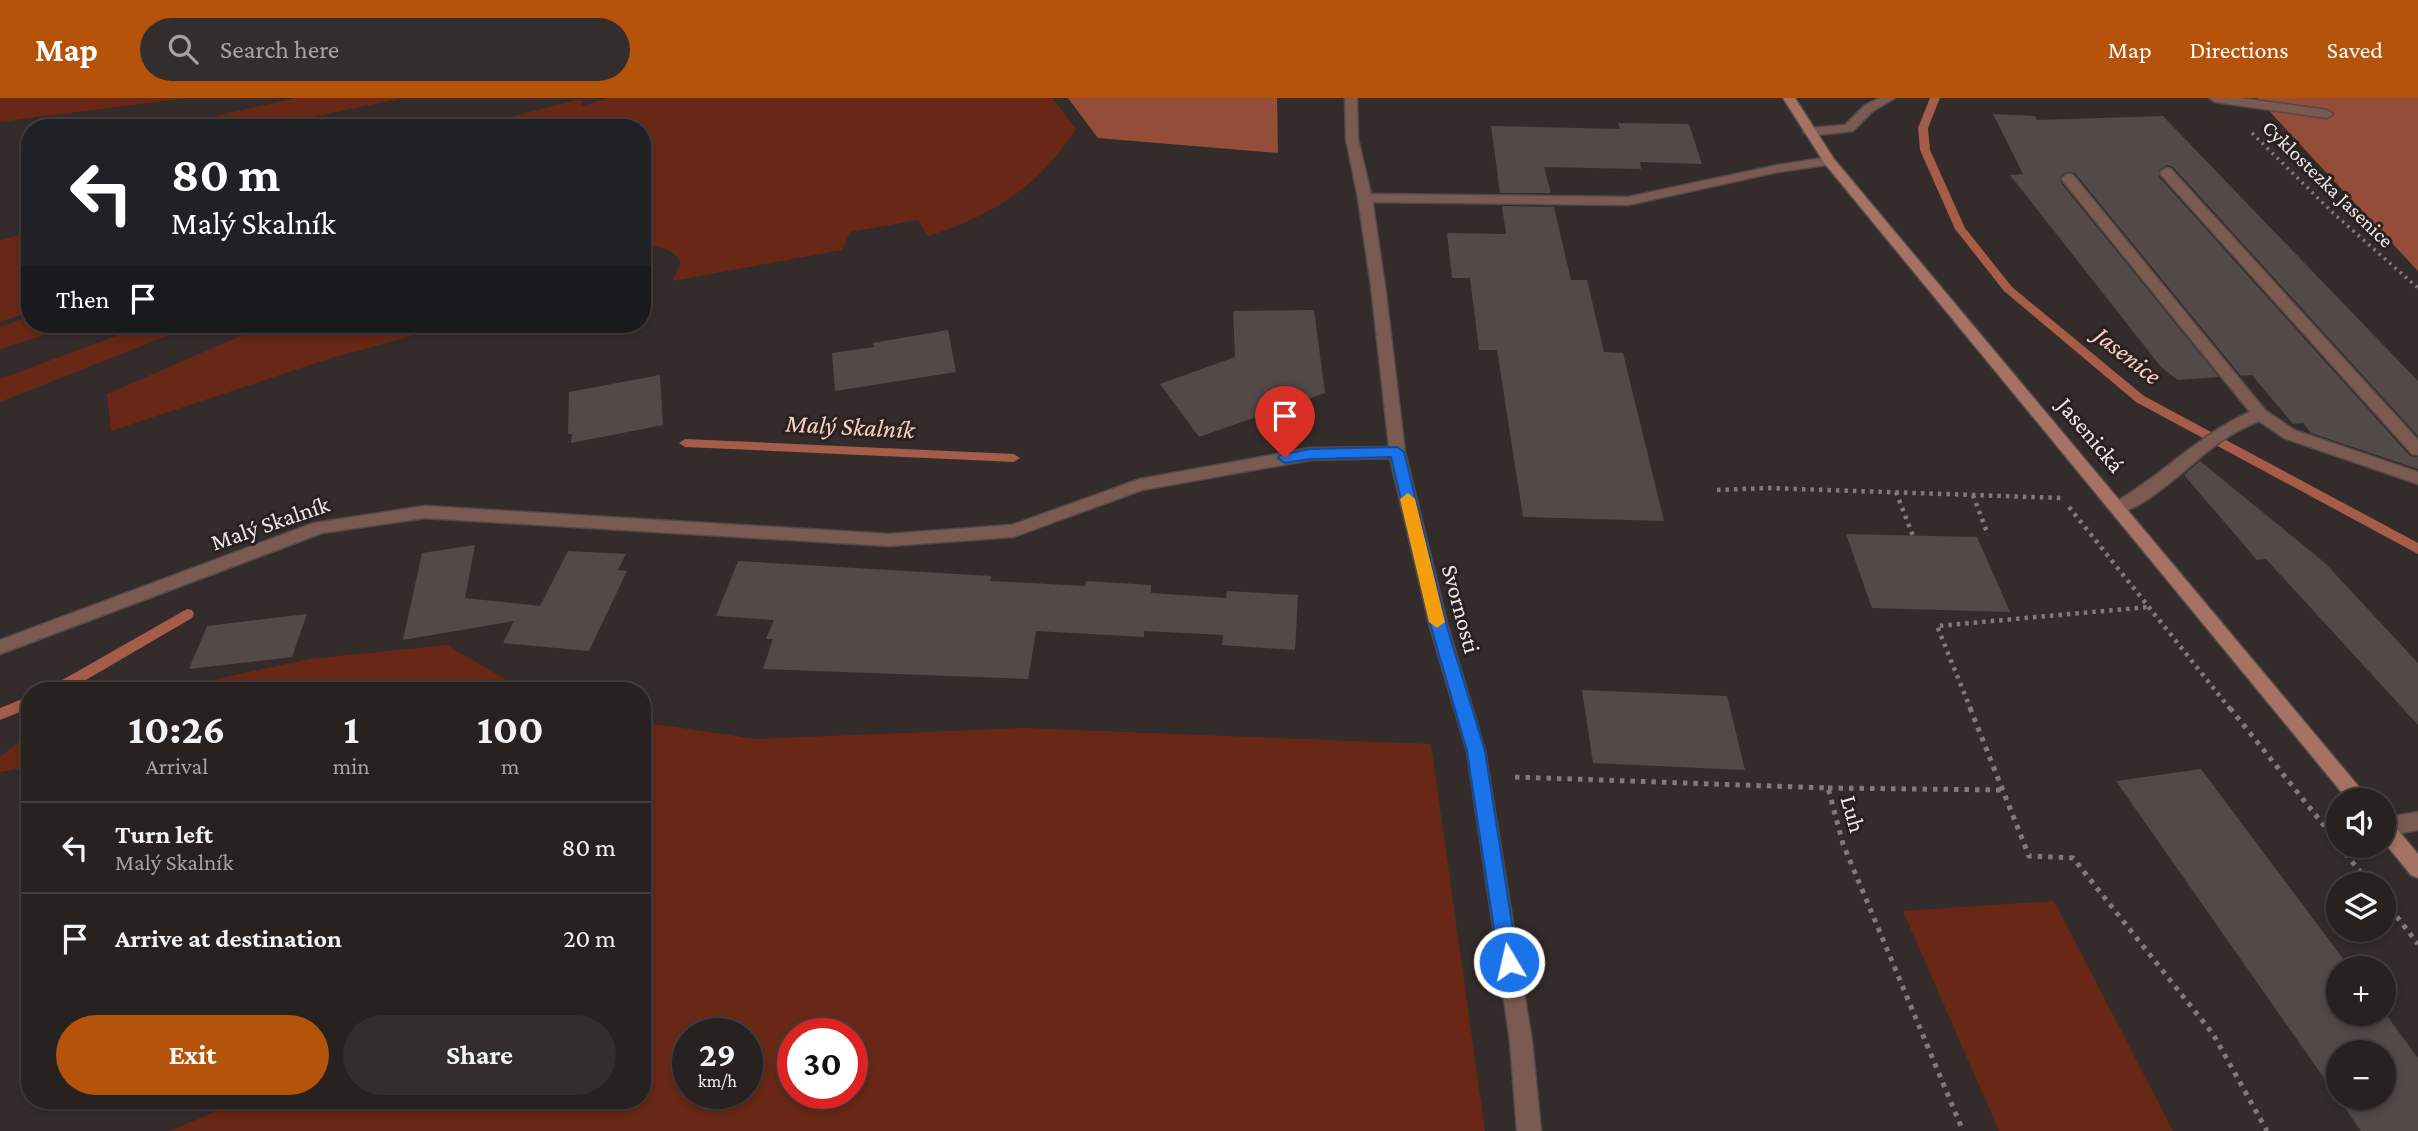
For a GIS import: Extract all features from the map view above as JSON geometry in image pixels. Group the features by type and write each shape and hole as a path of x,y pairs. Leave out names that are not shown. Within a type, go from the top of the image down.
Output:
{"street":[{"name":"Svornosti","path":"1351,98 1352,139 1365,198 1397,452 1439,627 1476,751 1521,1041 1528,1131"},
{"name":"Jasenická","path":"1789,98 1829,161 2350,788"},
{"path":"1809,132 1849,128 1869,108 1889,98"},
{"path":"2215,98 2327,114"},
{"path":"1365,198 1628,201 1667,195 1794,164 1829,161"},
{"path":"2166,172 2418,450"},
{"path":"2068,178 2260,414 2289,434 2418,478"},
{"path":"2118,508 2162,482 2224,430 2260,414"},
{"name":"Malý Skalník","path":"0,647 320,527 425,512 890,540 1013,531 1140,485 1310,454 1397,452"},
{"path":"2396,825 2418,821"},
{"path":"2396,842 2418,869"}],"path":[{"name":"Cyklostezka Jasenice","path":"2222,99 2294,178 2354,235 2418,289"},
{"path":"1717,490 1768,488 2062,498"},
{"path":"1896,492 1913,536"},
{"path":"1973,495 1988,535"},
{"path":"2149,607 1937,626 2029,856 2073,858 2213,1034 2267,1131"},
{"name":"Luh","path":"1480,776 1828,788 1843,844 1963,1131"},
{"path":"1828,788 2003,790"},
{"path":"2350,858 2361,872"},
{"path":"2396,916 2418,944"}],"shaded area":[{"path":"0,98 186,98 21,119 0,122"},
{"path":"296,98 403,98 303,119 202,119"},
{"path":"608,98 1052,98 1076,129 1062,149 1030,183 994,208 952,228 928,236 918,220 850,232 842,250 672,281 681,263 674,254 664,248 651,246 651,119 503,119 580,99 582,106"},
{"path":"1068,98 1277,98 1278,153 1098,138"},
{"path":"2257,98 2418,98 2418,271"},
{"path":"21,234 21,315 0,322 0,240"},
{"path":"21,319 21,333 51,333 0,349 0,327"},
{"path":"124,333 174,333 0,402 0,379"},
{"path":"247,333 423,333 331,358 111,431 107,394"},
{"path":"447,645 510,682 203,682 309,659"},
{"path":"651,723 756,739 1024,728 1431,744 1485,1131 170,1131 221,1109 651,1109"},
{"path":"21,740 21,768 0,772 0,757"},
{"path":"2054,901 2173,1131 1999,1131 1903,911"}],"building":[{"path":"1993,114 2035,116 2037,120 2163,116 2418,381 2418,436 2173,167 2167,165 2159,170 2159,177 2410,456 2418,457 2418,469 2311,433 2303,423 2293,424 2252,375 2241,376 2075,173 2067,172 2060,177 2061,183 2219,377 2178,380 2161,367 2010,175 2023,174"},
{"path":"1618,123 1689,124 1702,164 1640,162 1641,169 1544,167 1551,193 1500,193 1491,126 1620,129"},
{"path":"1502,206 1554,207 1571,280 1587,280 1604,352 1623,353 1664,521 1523,517 1497,350 1479,350 1470,278 1452,278 1447,233 1506,234"},
{"path":"1314,310 1325,393 1199,437 1160,384 1235,357 1233,311"},
{"path":"948,330 956,372 835,391 832,353 874,347 873,343"},
{"path":"660,375 663,425 571,443 572,434 568,434 569,392"},
{"path":"2200,461 2325,563 2418,663 2418,725 2266,559 2257,560 2184,475"},
{"path":"1846,534 1977,537 2010,612 1872,608"},
{"path":"475,545 465,598 540,606 568,551 626,554 618,570 627,571 589,651 503,643 514,621 403,640 422,553"},
{"path":"738,561 991,576 990,581 1085,586 1086,581 1151,585 1151,593 1226,598 1227,591 1298,595 1295,650 1222,645 1223,635 1144,631 1144,637 1036,631 1028,679 763,669 773,639 766,639 774,620 716,616"},
{"path":"307,614 292,657 189,669 207,626"},
{"path":"1582,690 1727,696 1745,770 1593,763"},
{"path":"2201,769 2326,936 2326,942 2331,942 2341,956 2326,956 2326,1026 2394,1026 2418,1058 2418,1131 2361,1131 2346,1110 2396,1110 2396,1040 2326,1040 2326,1081 2116,781"}],"waterway":[{"name":"Jasenice","path":"1935,98 1923,128 1925,150 1960,229 2008,289 2140,399 2418,549"},
{"name":"Malý Skalník","path":"685,443 1014,458"},
{"name":"Malý Skalník","path":"70,682 187,614"},
{"name":"Malý Skalník","path":"0,714 21,706"}],"slow traffic":[{"path":"1408,499 1437,622"}],"route":[{"path":"1285,458 1310,454 1397,452 1439,627 1476,751 1509,962"}]}
